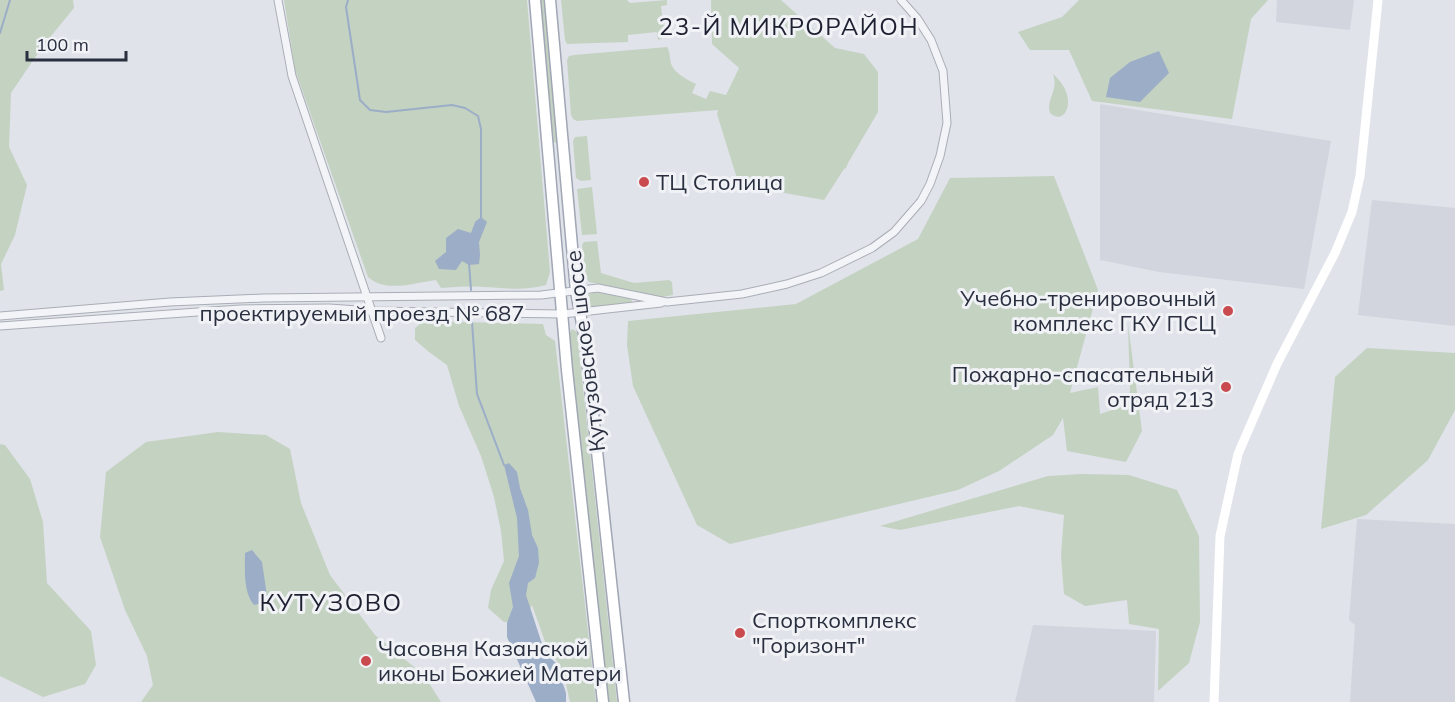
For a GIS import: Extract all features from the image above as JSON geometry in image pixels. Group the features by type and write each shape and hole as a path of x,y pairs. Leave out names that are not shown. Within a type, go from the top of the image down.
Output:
{"main road":[{"name":"Кутузовское шоссе","path":"535,0 562,314 603,702"},
{"name":"Кутузовское шоссе","path":"550,0 576,291 624,702"}],"street":[{"path":"278,0 292,76 381,338"},
{"name":"проектируемый проезд № 687","path":"0,326 240,309 329,308 372,311 580,313 742,294 788,284 821,273 872,248 894,231 915,209 930,184 936,168 946,129 947,109 943,71 938,56 917,18 901,0"},
{"path":"1214,702 1220,536 1238,454 1277,363 1335,253 1352,212 1360,176 1378,0"},
{"name":"проектируемый проезд № 687","path":"0,316 170,302 263,298 464,297 560,293 598,288 667,302"}],"shaded area":[{"path":"1277,0 1354,0 1350,30 1276,22"},
{"path":"1100,104 1331,141 1304,289 1159,272 1100,260"},
{"path":"1372,200 1455,208 1455,326 1358,315"},
{"path":"1357,519 1455,524 1455,702 1350,702 1355,625 1349,620"},
{"path":"1033,625 1156,631 1154,702 1015,702"}],"green space":[{"path":"0,0 73,0 74,8 42,47 11,93 9,147 27,185 15,235 1,264 4,290 0,291"},
{"path":"284,0 527,0 550,272 546,285 523,289 441,288 436,280 392,286 375,282 368,277 295,70"},
{"path":"539,0 545,0 557,143 551,141"},
{"path":"561,0 627,0 630,3 667,0 667,5 661,6 663,25 669,25 668,31 658,40 657,32 628,35 628,42 567,44"},
{"path":"711,0 781,0 835,48 864,54 878,72 878,112 846,168 824,200 739,185 717,114 718,110 577,121 573,119 567,60 569,56 574,55 667,47 674,69 696,84 692,93 706,99 710,91 726,95 739,68 712,44"},
{"path":"1079,0 1268,0 1251,19 1232,119 1092,101 1069,50 1030,50 1018,32 1062,17"},
{"path":"1053,74 1064,86 1068,100 1065,113 1059,117 1050,113 1049,108 1054,85"},
{"path":"587,136 591,180 581,181 576,178 573,141 575,137"},
{"path":"1054,176 1098,290 1070,393 1098,387 1100,414 1124,406 1130,391 1128,324 1142,431 1126,462 1067,451 1063,418 1053,435 999,471 958,490 730,544 697,525 633,386 627,345 628,321 796,304 918,239 950,178"},
{"path":"592,187 597,234 582,235 577,189"},
{"path":"597,241 601,273 634,283 669,280 672,282 673,295 662,297 589,282 586,277 582,245 584,242"},
{"path":"596,292 631,299 632,302 587,308 587,295"},
{"path":"424,321 543,324 546,335 555,341 596,702 570,702 561,668 549,653 532,605 524,623 504,622 488,608 491,590 504,561 494,497 481,456 459,406 447,365 415,340 415,328"},
{"path":"572,329 577,332 617,702 608,702 569,334"},
{"path":"1367,348 1455,353 1455,410 1428,460 1366,515 1321,529 1335,377"},
{"path":"218,432 266,435 290,449 301,503 330,575 375,635 424,675 441,702 141,702 153,685 147,656 125,610 100,537 106,472 146,442"},
{"path":"0,444 5,445 30,479 43,522 47,583 91,631 96,665 85,684 43,697 0,676"},
{"path":"1129,475 1177,490 1199,536 1200,622 1189,663 1158,691 1159,629 1129,624 1127,600 1085,606 1064,594 1061,556 1064,515 1019,506 900,530 880,526 1048,476"}],"water":[{"path":"1159,51 1169,73 1140,102 1106,97 1110,78 1130,62"},
{"path":"481,217 487,222 479,242 479,264 469,265 462,261 456,270 439,269 435,261 446,252 446,238 458,229 471,233 475,222"},
{"path":"509,463 517,472 528,510 532,535 538,548 539,563 535,578 528,583 526,595 545,653 556,663 566,693 566,702 536,702 507,637 507,623 513,607 509,583 519,556 517,518 504,465"},
{"path":"252,550 262,562 267,596 262,603 254,605 246,587 245,573 245,553"}],"waterway":[{"path":"0,33 10,0"},
{"path":"348,0 346,7 360,100 370,110 386,112 452,105 465,108 478,116 481,129 481,219"},
{"path":"469,263 471,290"},
{"path":"472,322 477,394 504,465"}],"place":[{"name":"ТЦ Столица","path":"644,182"},
{"name":"Учебно-тренировочный комплекс ГКУ ПСЦ","path":"1228,311"},
{"name":"Пожарно-спасательный отряд 213","path":"1226,387"},
{"name":"Спорткомплекс \"Горизонт\"","path":"740,633"},
{"name":"Часовня Казанской иконы Божией Матери","path":"366,661"}],"district":[{"name":"23-Й МИКРОРАЙОН","path":"789,27"},
{"name":"КУТУЗОВО","path":"331,603"}]}
